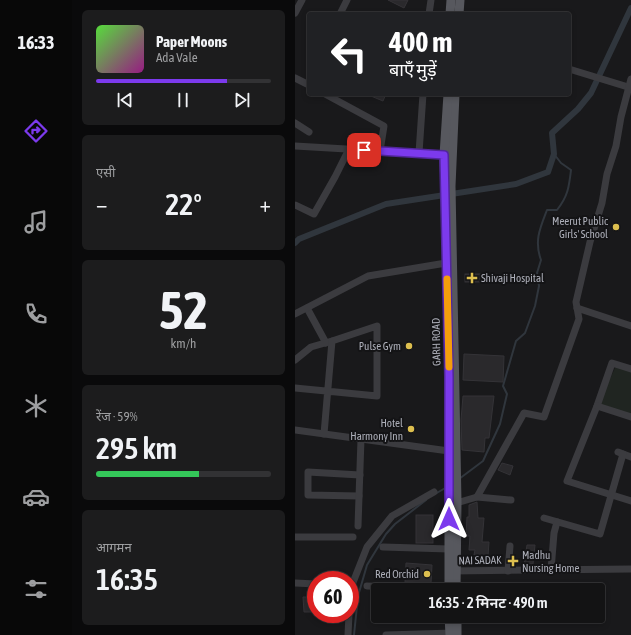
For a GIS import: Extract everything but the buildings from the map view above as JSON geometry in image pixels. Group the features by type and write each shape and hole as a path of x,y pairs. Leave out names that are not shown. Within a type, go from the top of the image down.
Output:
{"main road":[{"path":"450,12 451,0"},
{"path":"459,12 460,0"},
{"name":"GARH ROAD","path":"448,96 448,210 453,452 451,583"},
{"name":"GARH ROAD","path":"448,155 455,96"},
{"name":"GARH ROAD","path":"448,210 446,263 450,309"},
{"name":"GARH ROAD","path":"452,571 449,548 453,500"},
{"path":"451,623 453,634"},
{"path":"453,634 455,623"}],"street":[{"path":"295,13 301,0"},
{"path":"341,12 347,0"},
{"path":"429,12 431,0"},
{"path":"571,70 630,87"},
{"path":"295,78 307,82"},
{"path":"477,497 524,413 544,417 579,319 576,302 577,297 590,242 602,203 607,174 616,146 631,79"},
{"path":"329,96 384,126 380,151"},
{"path":"419,153 423,96"},
{"path":"295,123 309,132"},
{"path":"295,146 448,155"},
{"path":"295,205 314,214 349,149"},
{"path":"295,314 368,276 446,263"},
{"path":"307,308 329,342 328,391 324,434"},
{"path":"577,308 631,326"},
{"path":"295,360 311,347 377,326 377,396 295,388"},
{"path":"631,369 612,363 597,406 567,481 631,501"},
{"path":"597,406 631,417"},
{"path":"295,430 453,452"},
{"path":"358,526 361,439"},
{"path":"544,518 600,534 611,495 620,453 631,457"},
{"path":"359,496 308,495 308,472 360,475"},
{"path":"357,571 367,547 392,516 434,492"},
{"path":"453,500 477,497 511,500"},
{"path":"551,570 554,533 557,522"},
{"path":"295,537 353,537"},
{"path":"508,571 510,546"},
{"path":"383,547 449,548"},
{"name":"NAI SADAK","path":"452,571 631,569"},
{"path":"295,583 307,584"},
{"path":"367,586 371,586"},
{"path":"348,635 349,623"},
{"path":"386,635 453,634"}],"shaded area":[{"path":"617,364 631,369 631,417 597,406"}],"waterway":[{"path":"295,243 299,239 386,204 516,184 548,172 554,154 552,133 578,109 591,93 631,8"},
{"path":"459,479 483,461 500,424 507,394 503,386 516,341 525,333 535,306 539,286 537,273 541,260 538,247 540,229 547,210 557,210 564,200 569,186 571,170 561,163 554,154"},
{"path":"435,494 447,487"},
{"path":"354,635 358,596 367,565 386,534 395,524 426,500"}],"slow traffic":[{"path":"447,279 449,367"}],"place":[{"name":"Meerut Public Girls' School","path":"616,227"},
{"name":"Shivaji Hospital","path":"472,278"},
{"name":"Pulse Gym","path":"409,346"},
{"name":"Hotel Harmony Inn","path":"411,429"},
{"name":"Madhu Nursing Home","path":"513,561"},
{"name":"Red Orchid","path":"427,574"}],"route":[{"path":"364,150 444,155 449,377 449,519"}]}
